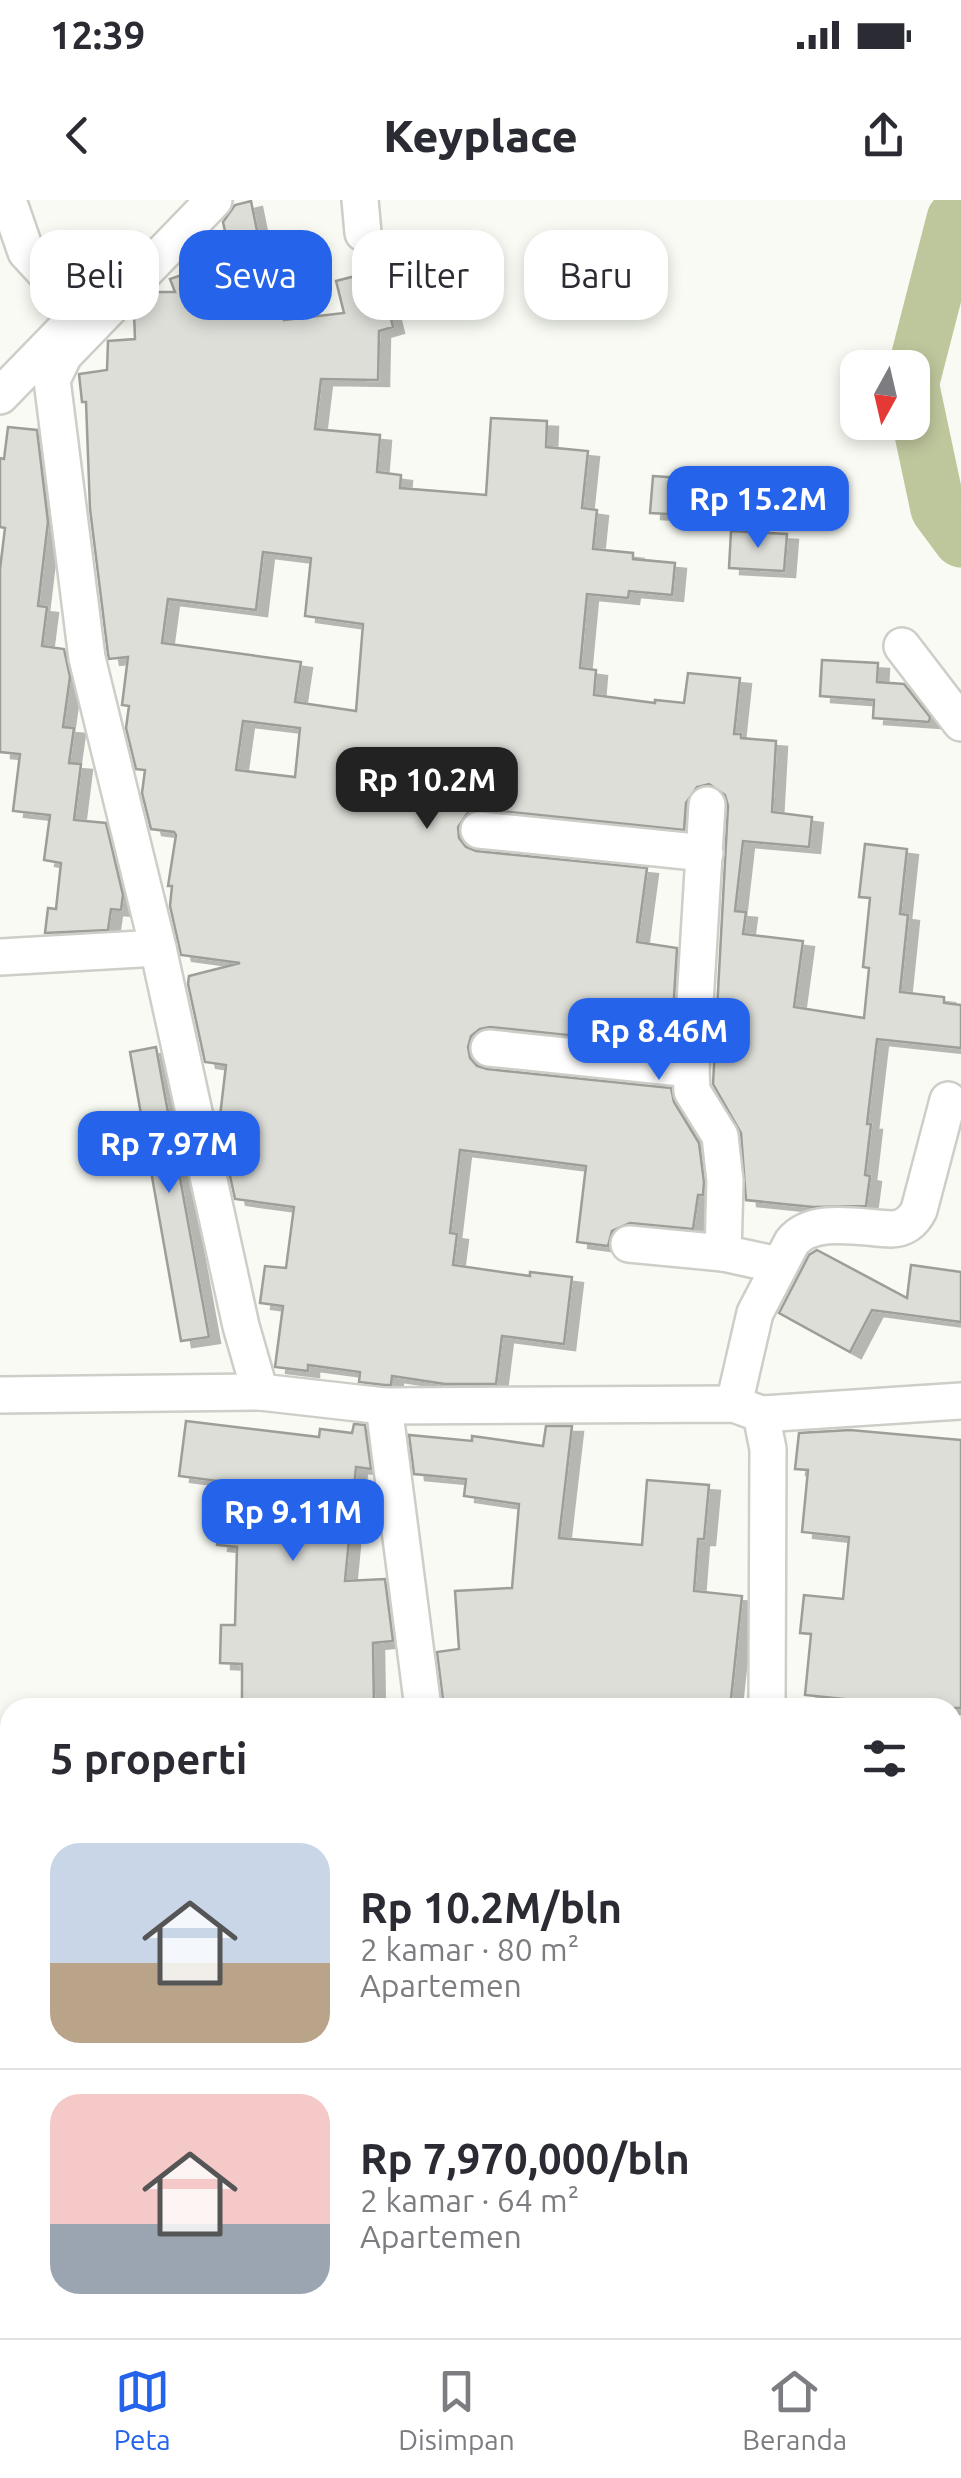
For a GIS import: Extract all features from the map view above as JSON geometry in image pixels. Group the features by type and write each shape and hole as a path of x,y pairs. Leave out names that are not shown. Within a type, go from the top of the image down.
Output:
{"street":[{"path":"8,200 30,257"},
{"path":"159,247 214,200"},
{"path":"0,396 75,320"},
{"path":"79,320 52,380 87,658 158,948 241,1326 260,1392"},
{"path":"902,646 961,723"},
{"path":"707,805 691,1068 692,1091 720,1136 726,1181 723,1253"},
{"path":"479,830 705,853"},
{"path":"0,957 158,948"},
{"path":"489,1048 691,1068"},
{"path":"767,1698 768,1449 748,1409 755,1314 778,1265 792,1242 806,1230 818,1226 902,1229 910,1222 918,1210 948,1100"},
{"path":"629,1244 723,1253 778,1265"},
{"path":"0,1396 260,1392 384,1406 748,1409 961,1401"},
{"path":"384,1406 422,1698"}],"building":[{"path":"251,201 257,230 225,230 223,222 235,205"},
{"path":"179,276 179,320 332,320 332,314 344,313 336,281 352,277 352,320 391,320 393,327 379,331 378,380 321,379 315,429 380,435 377,472 401,475 400,488 486,495 491,418 547,421 546,447 588,451 582,508 597,510 593,549 633,553 633,559 675,563 672,595 629,591 628,598 587,594 580,668 596,670 594,695 655,703 684,703 688,673 740,678 734,734 776,741 772,812 812,817 809,847 743,841 735,911 746,912 743,934 803,941 794,1007 864,1018 869,968 863,967 870,898 859,897 865,844 907,849 900,914 908,915 900,992 944,997 944,1003 961,1005 961,1048 877,1039 867,1124 871,1124 866,1206 813,1207 746,1200 741,1133 713,1084 728,806 725,795 709,784 697,787 686,803 684,830 481,809 469,811 458,827 459,838 476,851 647,868 637,942 677,948 671,1046 490,1027 471,1036 468,1047 470,1058 487,1069 671,1088 674,1102 699,1143 704,1182 693,1229 630,1223 612,1231 608,1246 577,1242 586,1166 460,1150 450,1233 457,1234 453,1265 530,1276 530,1272 572,1277 564,1344 502,1336 496,1384 445,1384 392,1376 391,1385 385,1385 359,1382 360,1372 308,1365 308,1371 275,1367 283,1306 260,1303 265,1266 286,1268 294,1207 235,1199 219,1125 226,1065 205,1062 188,984 189,976 240,963 181,955 170,906 172,886 168,886 176,835 151,829 142,793 145,770 136,769 126,728 129,706 122,705 128,657 109,659 90,509 86,402 82,402 79,374 107,370 108,341 135,339 134,320 159,320 159,292 175,292 170,279","holes":["263,552 311,558 305,616 363,624 356,711 295,702 301,662 162,643 168,599 256,610","243,721 300,728 295,777 236,770"]},
{"path":"8,427 37,430 48,522 38,606 47,607 42,646 64,649 70,677 63,727 74,728 69,763 81,764 74,820 106,823 123,895 121,910 111,909 108,930 45,933 48,908 56,909 61,863 44,860 50,815 13,811 20,754 0,752 0,569 5,528 0,527 0,458 4,459"},
{"path":"653,476 709,480 706,516 650,513"},
{"path":"731,531 787,534 784,571 729,568"},
{"path":"822,660 878,663 877,682 904,684 930,717 929,722 873,718 874,700 820,696"},
{"path":"156,1047 209,1337 181,1341 130,1052"},
{"path":"817,1250 907,1298 911,1265 961,1272 961,1322 872,1310 850,1352 779,1313 809,1255"},
{"path":"186,1421 319,1437 320,1429 352,1433 354,1424 365,1425 371,1469 356,1467 345,1581 385,1579 393,1641 373,1643 374,1698 242,1698 242,1664 220,1663 221,1625 235,1625 237,1547 217,1545 226,1482 179,1476"},
{"path":"546,1426 572,1426 559,1538 642,1545 647,1480 709,1485 704,1539 698,1539 694,1591 742,1596 731,1698 443,1698 437,1652 459,1649 455,1591 512,1588 519,1504 464,1496 466,1479 414,1474 409,1435 472,1441 472,1436 543,1446"},
{"path":"850,1430 961,1440 961,1698 805,1695 811,1634 800,1633 804,1595 843,1599 849,1537 802,1532 808,1470 795,1469 799,1433"}],"waterway":[{"path":"920,350 954,219 961,215"},
{"path":"923,440 938,509 961,540"}]}
